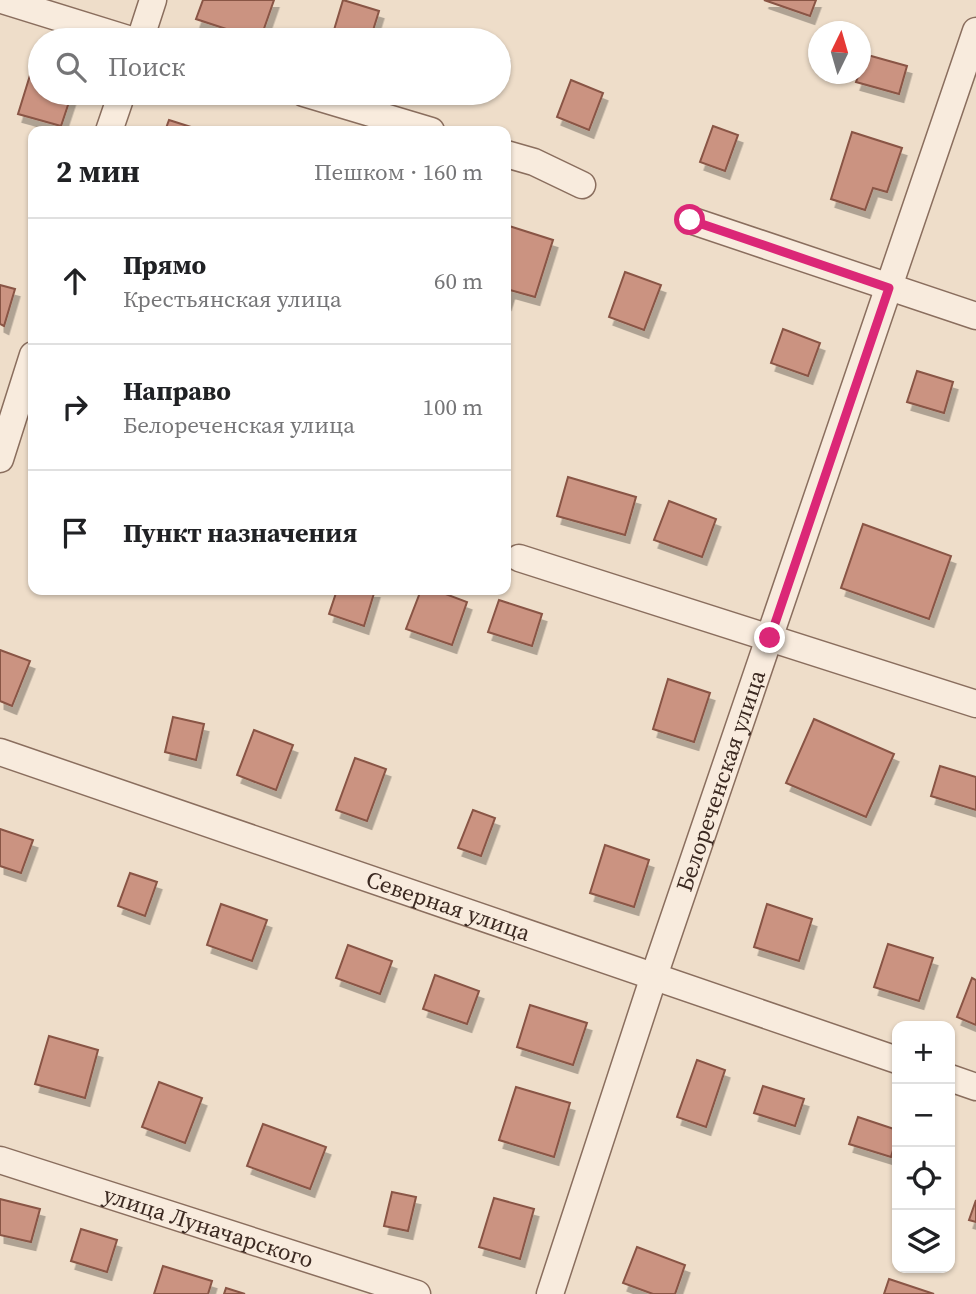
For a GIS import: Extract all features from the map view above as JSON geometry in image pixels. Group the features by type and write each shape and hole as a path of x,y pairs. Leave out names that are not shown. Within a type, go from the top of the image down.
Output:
{"street":[{"path":"2,0 92,28"},
{"path":"144,28 153,0"},
{"name":"Белореченская улица","path":"550,1294 654,976 976,31"},
{"path":"111,126 118,105"},
{"path":"344,105 414,126"},
{"path":"511,155 534,162 582,185"},
{"path":"690,220 976,316"},
{"path":"0,459 28,368"},
{"path":"519,558 976,705"},
{"name":"Северная улица","path":"0,752 892,1058"},
{"path":"955,1080 976,1087"},
{"name":"улица Луначарского","path":"0,1160 417,1294"}],"building":[{"path":"203,0 274,0 264,28 223,28 196,19"},
{"path":"343,0 379,11 374,28 335,28"},
{"path":"764,0 816,0 810,16"},
{"path":"871,56 907,66 899,94 863,84 871,84"},
{"path":"571,80 603,93 589,130 557,117"},
{"path":"28,82 28,105 68,105 61,126 18,114"},
{"path":"169,120 188,126 167,126"},
{"path":"713,126 738,135 725,171 700,162"},
{"path":"852,132 902,148 887,192 873,188 865,210 831,199"},
{"path":"511,227 553,240 535,297 511,290"},
{"path":"625,272 661,285 644,330 609,317"},
{"path":"0,285 15,289 4,326 0,324"},
{"path":"783,329 820,343 808,376 771,363"},
{"path":"917,371 953,382 944,413 907,402"},
{"path":"568,477 636,497 625,535 557,516"},
{"path":"669,501 716,519 702,557 654,540"},
{"path":"863,524 951,556 929,619 841,588"},
{"path":"335,595 373,595 364,626 329,614"},
{"path":"419,595 448,595 467,602 452,645 406,629"},
{"path":"499,600 542,614 532,646 488,632"},
{"path":"0,650 30,661 12,706 0,701"},
{"path":"668,679 710,693 694,742 653,729"},
{"path":"173,717 204,724 196,760 165,752"},
{"path":"814,719 894,754 866,817 786,783"},
{"path":"254,730 293,745 276,790 237,775"},
{"path":"355,758 386,769 367,821 336,810"},
{"path":"940,766 976,777 976,810 931,796"},
{"path":"473,810 495,818 481,856 458,848"},
{"path":"0,829 33,840 21,873 0,866"},
{"path":"605,845 649,860 634,907 590,893"},
{"path":"130,873 157,882 145,916 118,906"},
{"path":"221,904 267,920 252,961 207,945"},
{"path":"767,904 812,919 799,961 754,947"},
{"path":"888,944 933,958 919,1001 874,987"},
{"path":"348,945 392,961 380,994 336,978"},
{"path":"435,975 479,991 467,1024 423,1009"},
{"path":"972,978 976,980 976,1025 957,1017"},
{"path":"530,1005 587,1023 573,1065 517,1047"},
{"path":"49,1036 98,1050 85,1098 35,1084"},
{"path":"697,1060 725,1070 706,1127 677,1117"},
{"path":"159,1082 202,1098 185,1143 142,1127"},
{"path":"763,1086 804,1099 795,1126 754,1113"},
{"path":"516,1087 570,1103 554,1157 499,1140"},
{"path":"858,1117 892,1128 891,1157 849,1144"},
{"path":"263,1124 326,1147 310,1189 247,1166"},
{"path":"392,1192 416,1197 408,1231 384,1226"},
{"path":"494,1198 534,1209 520,1259 479,1247"},
{"path":"0,1199 40,1209 31,1242 0,1235"},
{"path":"976,1200 976,1222 969,1220"},
{"path":"81,1229 117,1240 107,1272 71,1261"},
{"path":"637,1247 685,1265 675,1294 653,1294 623,1283"},
{"path":"163,1266 212,1281 208,1294 154,1294"},
{"path":"889,1279 934,1294 884,1294"},
{"path":"226,1288 245,1294 224,1294"}],"route":[{"path":"690,220 889,288 770,638"}]}
